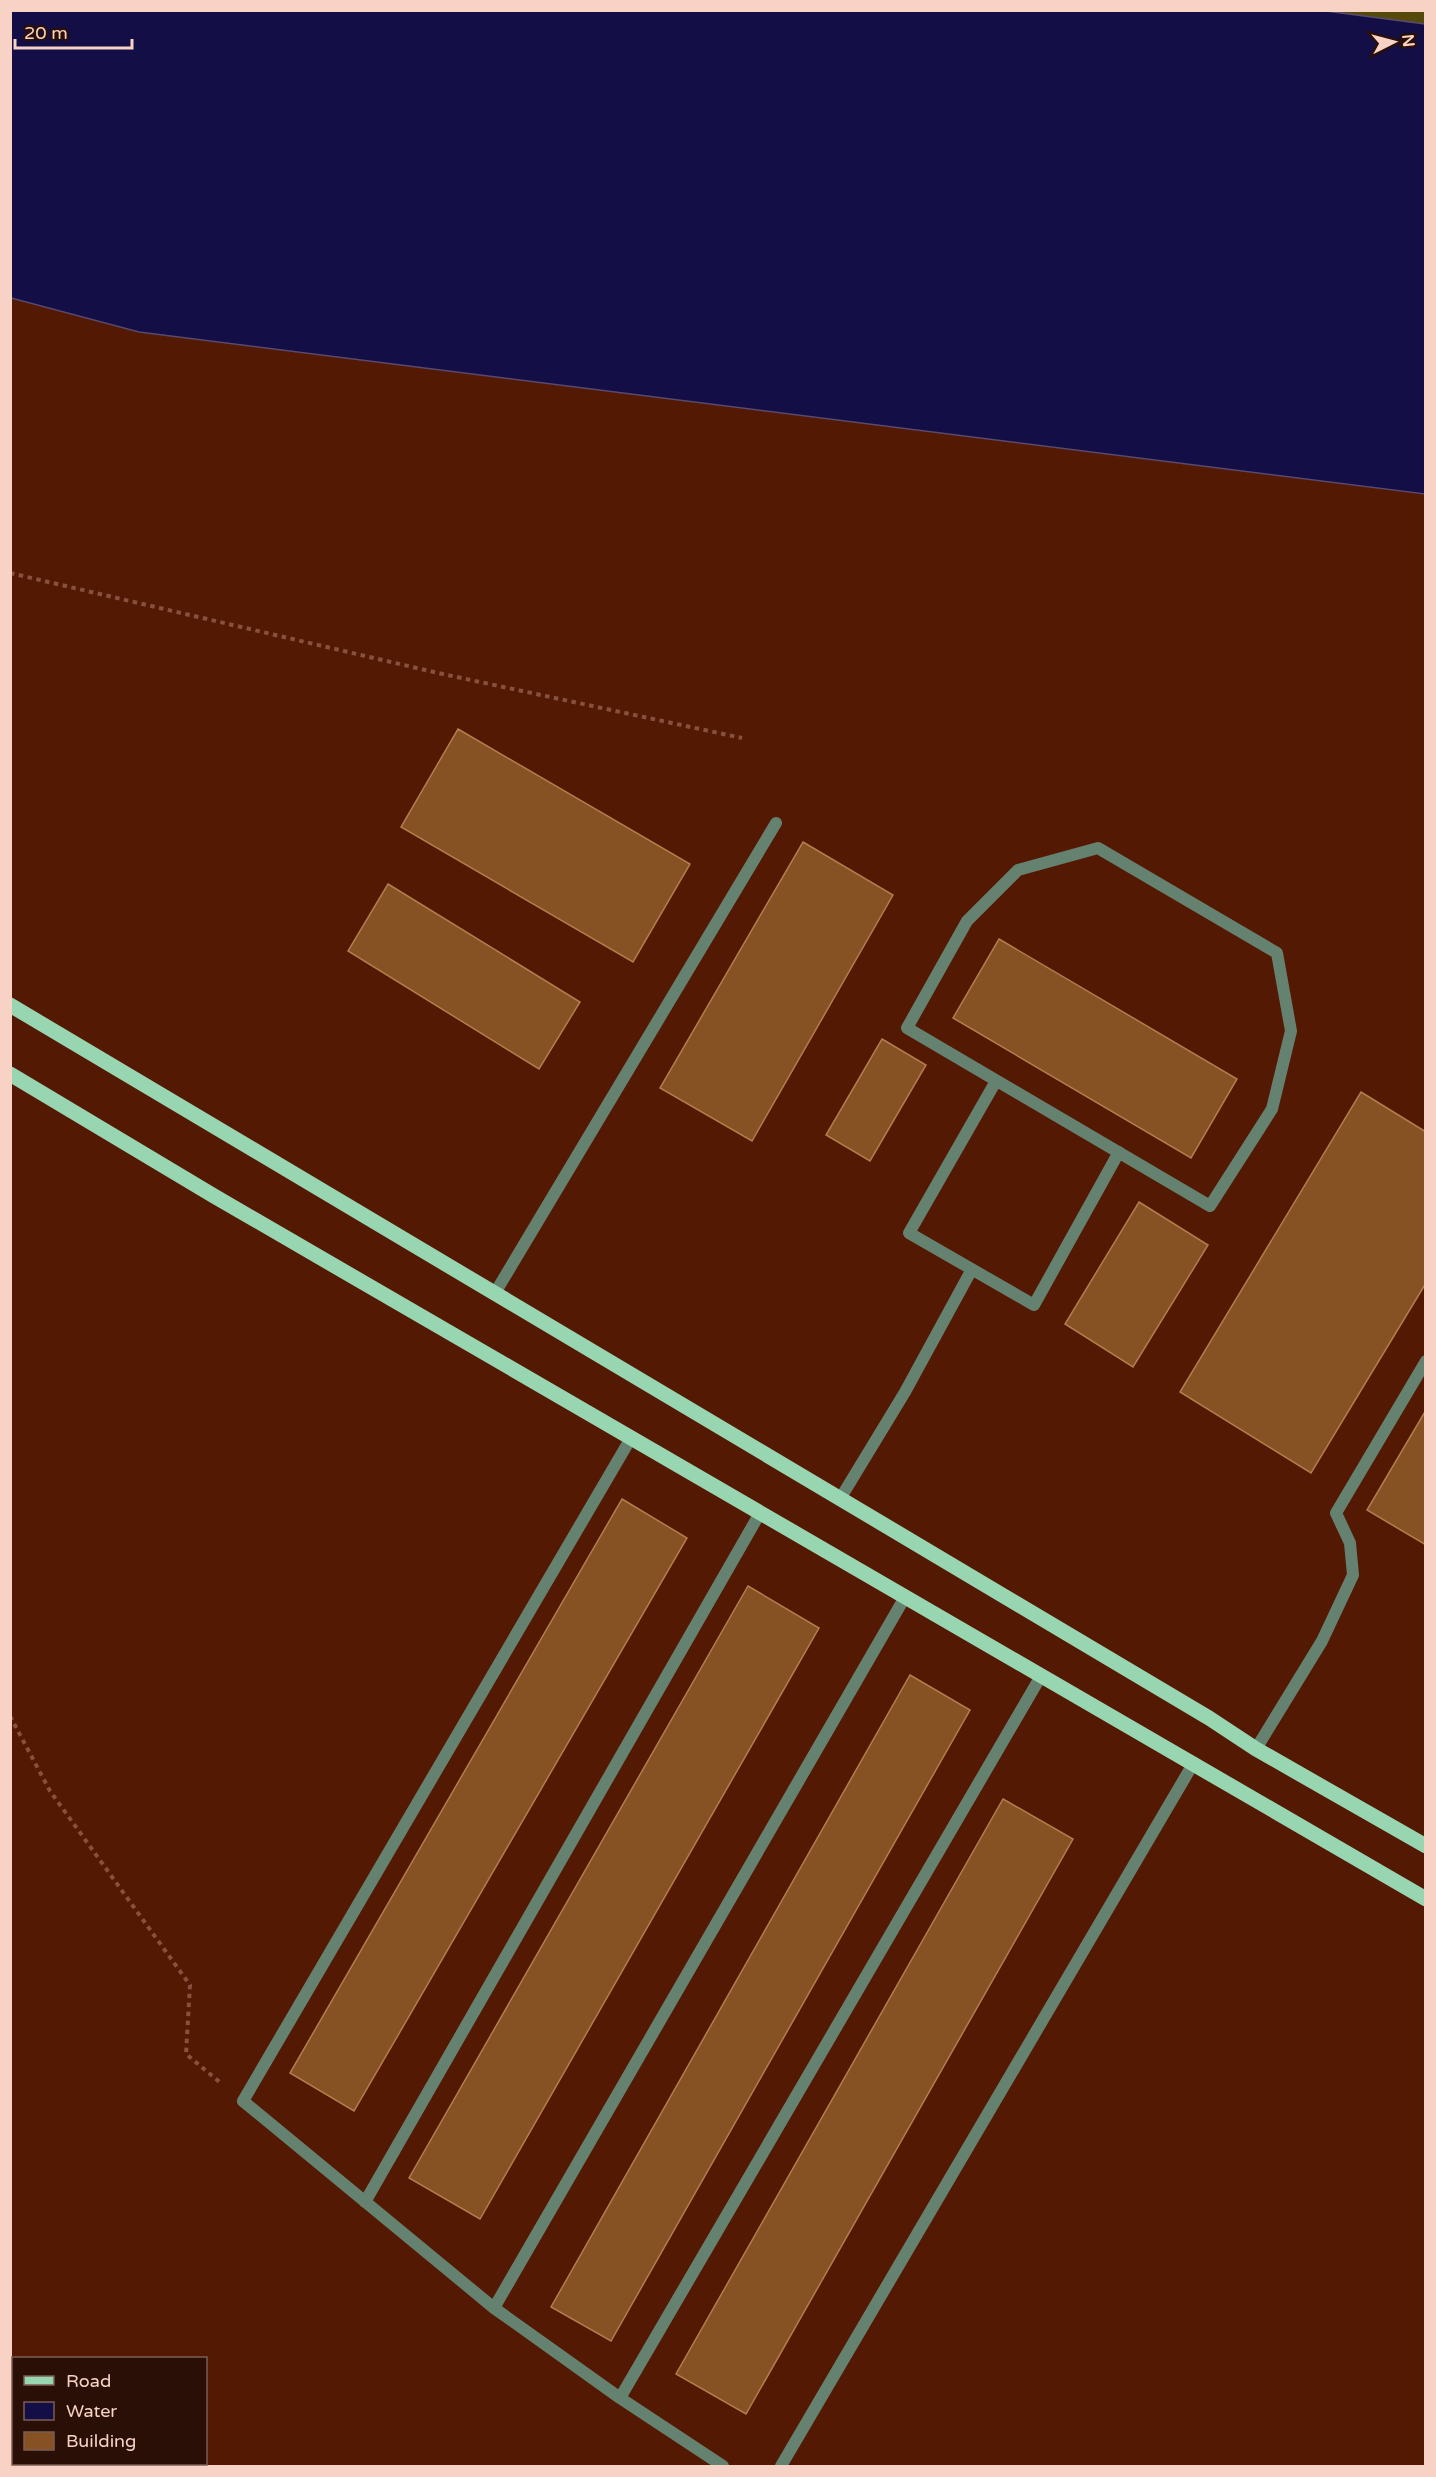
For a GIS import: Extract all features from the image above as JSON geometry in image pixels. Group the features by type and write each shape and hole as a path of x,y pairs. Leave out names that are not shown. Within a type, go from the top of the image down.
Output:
{"main road":[{"path":"10,1005 1209,1718 1256,1749 1425,1846"},
{"path":"10,1074 214,1196 1425,1899"}],"lane":[{"path":"495,1293 776,823"},
{"path":"1098,848 1277,953 1291,1031 1272,1109 1210,1206 996,1081 908,1028 967,921 1018,870 1098,848"},
{"path":"996,1081 909,1233 971,1271 1034,1305 1119,1152"},
{"path":"840,1499 905,1392 971,1271"},
{"path":"1256,1749 1322,1641 1353,1575 1350,1542 1336,1513 1425,1361"},
{"path":"631,1438 243,2102 494,2308 620,2398 723,2466"},
{"path":"365,2202 760,1513"},
{"path":"494,2308 905,1597"},
{"path":"620,2398 1041,1676"},
{"path":"782,2466 1193,1764"}],"path":[{"path":"10,573 438,673 742,738"},
{"path":"10,1716 50,1791 190,1985 186,2054 243,2102"}],"shaded area":[{"path":"1318,11 1425,11 1425,24"}],"water":[{"path":"1318,10 1425,24 1425,494 139,332 11,298 11,11"}],"building":[{"path":"458,729 690,864 633,962 401,827"},
{"path":"803,842 893,895 752,1141 660,1088"},
{"path":"388,884 580,1002 539,1069 348,951"},
{"path":"999,939 1237,1079 1191,1158 953,1018"},
{"path":"882,1039 926,1065 870,1161 826,1135"},
{"path":"1361,1092 1426,1132 1426,1283 1311,1473 1180,1392"},
{"path":"1139,1202 1208,1245 1133,1367 1065,1324"},
{"path":"1426,1410 1426,1545 1367,1510"},
{"path":"622,1499 687,1538 354,2111 290,2073"},
{"path":"748,1586 819,1628 480,2219 409,2178"},
{"path":"910,1675 970,1710 611,2341 551,2307"},
{"path":"1003,1799 1073,1839 746,2414 676,2374"}]}
